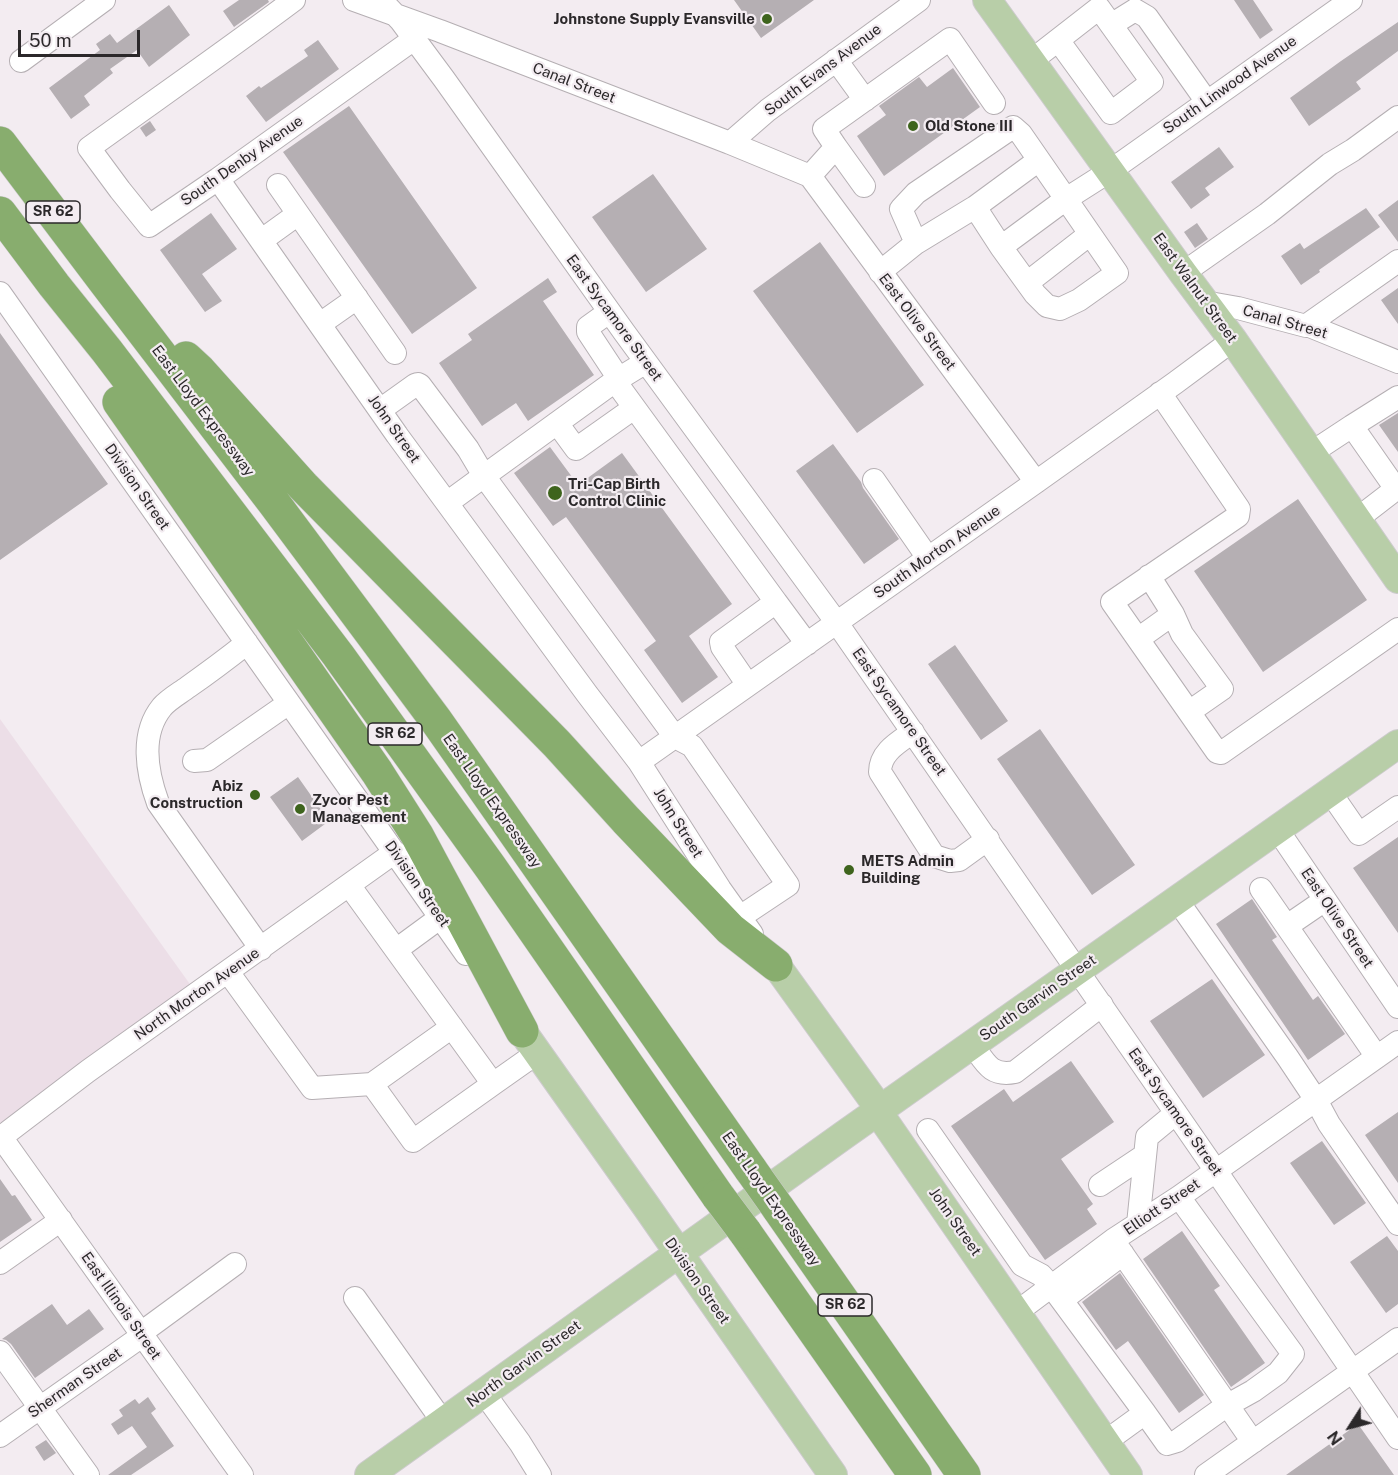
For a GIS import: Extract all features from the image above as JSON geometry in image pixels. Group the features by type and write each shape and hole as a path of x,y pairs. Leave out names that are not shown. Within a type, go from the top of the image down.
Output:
{"highway":[{"name":"East Lloyd Expressway","path":"0,143 435,719 963,1475"},
{"name":"SR 62","path":"0,213 344,664 497,877 915,1475"},
{"path":"105,282 199,370 303,486 557,744 730,929 776,965"},
{"path":"54,285 112,393 400,807 530,1042"}],"main road":[{"name":"East Walnut Street","path":"987,0 1233,340 1398,579"},
{"name":"South Garvin Street","path":"678,1254 1398,744"},
{"name":"John Street","path":"776,965 876,1104 878,1112 1128,1475"},
{"name":"Division Street","path":"530,1042 833,1475"},
{"name":"North Garvin Street","path":"369,1475 678,1254"}],"street":[{"path":"21,61 104,0"},
{"name":"South Denby Avenue","path":"294,0 89,148 149,226 414,39"},
{"name":"Canal Street","path":"354,0 388,8 801,173"},
{"name":"South Evans Avenue","path":"730,143 768,110 919,0"},
{"name":"South Linwood Avenue","path":"1000,246 1351,0"},
{"path":"1030,61 1058,40 1107,11 1141,5 1207,102"},
{"name":"East Sycamore Street","path":"388,8 444,79 609,312 837,622 1398,1438"},
{"path":"1058,40 1111,113 1152,82 1107,11"},
{"path":"864,186 824,129 950,39 994,103"},
{"path":"836,60 865,100"},
{"path":"1183,273 1267,214 1330,164 1398,117"},
{"path":"916,243 901,209 916,194 1013,127 1021,134 1117,273 1079,300 1060,309 1047,306 1035,294 1000,246 975,207"},
{"path":"801,173 836,147"},
{"path":"880,272 916,243 975,207 1039,160"},
{"name":"East Olive Street","path":"801,173 880,272 1036,482"},
{"name":"John Street","path":"218,178 447,503 639,762 720,889 776,965"},
{"path":"278,185 395,353"},
{"path":"262,240 298,213"},
{"path":"1027,283 1090,234"},
{"path":"1307,325 1398,261"},
{"name":"Division Street","path":"0,293 530,1042"},
{"path":"320,324 357,298"},
{"name":"Canal Street","path":"1204,302 1307,325 1398,362"},
{"path":"609,312 588,327 588,332 634,408 807,644"},
{"name":"South Morton Avenue","path":"639,762 1233,340"},
{"path":"447,503 617,380 646,362"},
{"path":"380,410 415,385 420,385 675,737 692,746 789,885 740,917"},
{"path":"1160,393 1239,509 1238,516 1112,602 1217,752 1221,753 1398,630"},
{"path":"1311,453 1398,398"},
{"path":"557,423 576,449 634,408"},
{"path":"1352,426 1397,489 1357,519"},
{"path":"874,480 928,558"},
{"path":"1149,576 1173,614 1182,634 1222,689 1189,712"},
{"path":"748,685 721,642 776,602"},
{"path":"1138,639 1173,614"},
{"path":"247,644 163,706 151,728 148,742 148,772 158,803 261,949"},
{"path":"194,761 207,760 289,703"},
{"path":"913,732 886,752 880,764 880,772 934,856 950,861 959,860 988,839"},
{"path":"1330,792 1359,834 1398,807"},
{"name":"East Olive Street","path":"1277,830 1398,1007"},
{"name":"North Morton Avenue","path":"0,1137 88,1071 394,852"},
{"path":"349,885 493,1084"},
{"path":"1261,889 1377,1057"},
{"path":"1177,900 1288,1058 1329,1124 1398,1224"},
{"path":"1287,926 1325,900"},
{"path":"396,950 441,917"},
{"path":"228,972 312,1088 372,1084 452,1027"},
{"path":"972,1044 990,1068 1004,1074 1015,1072 1102,1005"},
{"path":"372,1084 412,1140 493,1084 530,1042"},
{"name":"Elliott Street","path":"1017,1312 1057,1293 1118,1247 1138,1224 1398,1042"},
{"path":"1138,1224 1147,1137 1176,1113"},
{"path":"928,1130 1022,1265 1041,1275 1057,1293 1167,1444 1178,1441 1226,1406 1253,1391 1278,1373 1293,1354 1179,1197"},
{"name":"East Illinois Street","path":"0,1137 242,1475"},
{"path":"1101,1185 1145,1155"},
{"path":"948,1213 974,1195"},
{"path":"0,1263 61,1220"},
{"path":"1118,1247 1253,1442"},
{"name":"Sherman Street","path":"0,1436 142,1336 146,1330 235,1264"},
{"path":"355,1298 443,1422"},
{"path":"1206,1475 1398,1339"},
{"path":"0,1352 88,1475"},
{"path":"484,1393 540,1475"},
{"path":"1105,1442 1145,1413"}],"shaded area":[{"path":"0,719 197,994 13,1128 0,1122"}],"building":[{"path":"239,0 268,0 269,2 234,27 223,11"},
{"name":"Johnstone Supply Evansville","path":"734,0 814,0 761,38"},
{"path":"1234,0 1253,0 1273,30 1260,39"},
{"path":"169,5 190,35 149,67 137,50 110,69 113,73 84,96 90,105 71,119 49,88 100,50 96,44 110,34 117,43"},
{"path":"1398,22 1398,51 1356,82 1361,89 1309,126 1290,98"},
{"path":"318,40 339,69 266,122 246,96 308,56 304,50"},
{"name":"Old Stone III","path":"953,68 980,107 884,176 857,136 886,115 879,106 919,77 927,87"},
{"path":"349,106 477,288 412,334 283,152"},
{"path":"150,121 156,130 146,137 140,128"},
{"path":"1219,147 1234,167 1205,188 1210,195 1191,209 1171,182"},
{"path":"653,174 707,249 646,292 592,217"},
{"path":"1398,200 1398,242 1378,215"},
{"path":"1366,208 1380,227 1301,285 1281,256 1300,243 1304,249"},
{"path":"211,213 237,249 202,274 222,301 205,312 160,250"},
{"path":"1197,223 1208,239 1195,248 1184,232"},
{"path":"820,242 924,385 857,433 753,291"},
{"path":"548,278 557,292 543,301 594,375 528,421 516,403 482,426 439,363 472,340 468,334"},
{"path":"1398,288 1398,324 1381,300"},
{"path":"0,333 108,484 0,560"},
{"path":"1398,413 1398,452 1379,425"},
{"path":"833,444 899,539 864,564 796,471"},
{"path":"550,447 578,485 622,453 732,604 689,636 718,677 682,703 644,650 656,641 566,517 553,526 514,473"},
{"path":"1298,499 1367,600 1263,672 1194,571"},
{"path":"955,645 1008,721 981,740 928,664"},
{"path":"1040,729 1135,865 1092,895 997,759"},
{"name":"Zycor Pest Management","path":"298,777 329,821 302,841 270,797"},
{"path":"1398,837 1398,933 1353,868"},
{"path":"1252,899 1277,937 1272,940 1313,1000 1318,996 1345,1034 1308,1060 1216,924"},
{"path":"1212,979 1265,1055 1203,1098 1150,1021"},
{"path":"1071,1061 1114,1122 1061,1159 1093,1204 1087,1209 1097,1224 1045,1260 951,1126 1004,1089 1013,1102"},
{"path":"1398,1112 1398,1183 1365,1135"},
{"path":"1322,1141 1366,1203 1334,1225 1290,1163"},
{"path":"0,1179 12,1196 15,1195 32,1220 0,1242"},
{"path":"1182,1231 1220,1286 1214,1290 1265,1363 1231,1387 1143,1259"},
{"path":"1387,1236 1398,1251 1398,1304 1386,1313 1350,1262"},
{"path":"1120,1273 1204,1395 1179,1413 1128,1341 1116,1350 1082,1302"},
{"path":"52,1304 67,1325 89,1309 104,1329 35,1378 11,1344 2,1339"},
{"path":"148,1397 156,1409 151,1413 174,1446 131,1475 108,1475 147,1447 132,1426 118,1435 111,1424 123,1416 119,1410 135,1399 139,1404"},
{"path":"1358,1424 1394,1475 1286,1475"},
{"path":"46,1440 56,1453 44,1461 35,1447"}],"place":[{"name":"Johnstone Supply Evansville","path":"767,19"},
{"name":"Old Stone III","path":"913,126"},
{"name":"Tri-Cap Birth Control Clinic","path":"555,493"},
{"name":"Abiz Construction","path":"255,795"},
{"name":"Zycor Pest Management","path":"300,809"},
{"name":"METS Admin Building","path":"849,870"}]}
